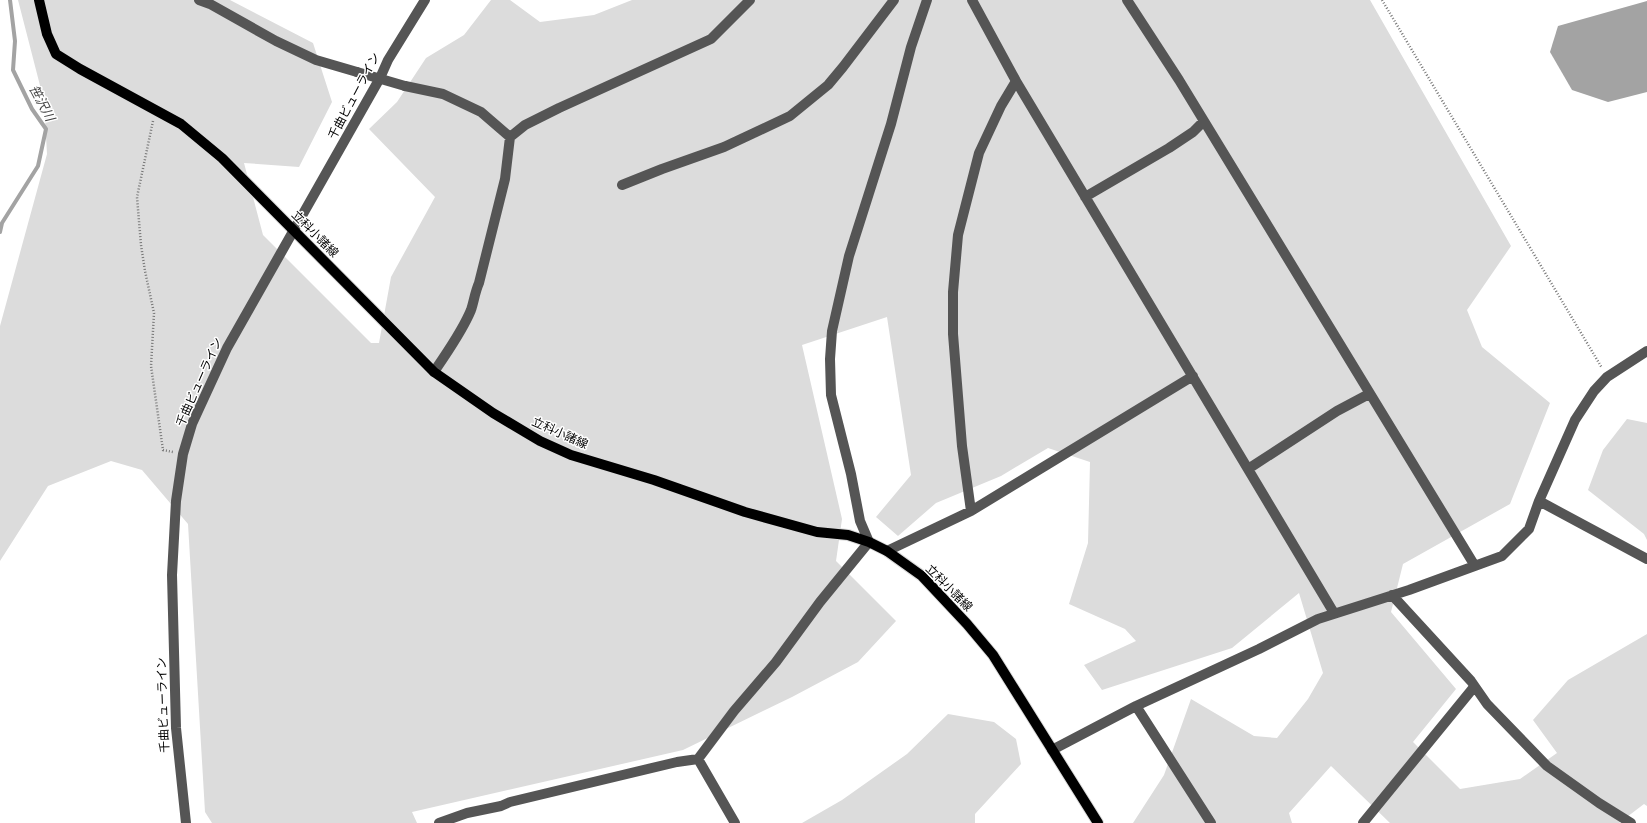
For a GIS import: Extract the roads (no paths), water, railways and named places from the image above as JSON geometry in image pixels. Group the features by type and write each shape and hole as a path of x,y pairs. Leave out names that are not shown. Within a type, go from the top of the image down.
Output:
{"main road":[{"name":"立科小諸線","path":"39,0 47,34 56,54 80,69 156,109 181,124 222,158 434,372 493,413 540,442 571,454 654,480 745,512 817,532 848,535 869,542 887,551 922,576 967,624 993,655 1098,823"}],"street":[{"path":"199,0 210,4 276,41 316,60 405,86 443,94 481,112 510,138"},
{"name":"千曲ビューライン","path":"186,823 176,728 172,575 176,501 183,454 192,424 227,348 380,78 388,60 425,0"},
{"path":"434,372 458,334 471,309 505,179 510,138 525,125 559,108 711,39 750,0"},
{"path":"622,185 724,147 790,116 828,85 894,0"},
{"path":"439,823 467,813 501,806 510,802 676,762 698,759 734,711 776,662 820,602 869,542 860,521 851,474 831,395 830,359 832,331 849,256 891,124 911,47 927,0"},
{"path":"972,0 1016,81 1334,614"},
{"path":"1127,0 1179,80 1203,122 1475,566"},
{"path":"970,511 962,446 953,334 953,292 958,235 980,153 1001,106 1016,81"},
{"path":"1086,197 1169,148 1193,132 1203,122"},
{"path":"1052,750 1136,706 1259,649 1318,619 1409,590 1502,556 1529,529 1539,501 1575,420 1594,391 1607,378 1647,351"},
{"path":"887,551 970,511 1193,376"},
{"path":"1248,469 1337,411 1369,394"},
{"path":"1539,501 1647,558"},
{"path":"1392,595 1474,687 1487,704 1547,766 1599,804 1631,823"},
{"path":"1363,823 1474,687"},
{"path":"1136,706 1211,823"},
{"path":"698,759 735,823"}],"waterway":[{"name":"笹沢川","path":"0,232 2,223 38,166 46,129 32,109 13,70 15,41 10,0"}]}
